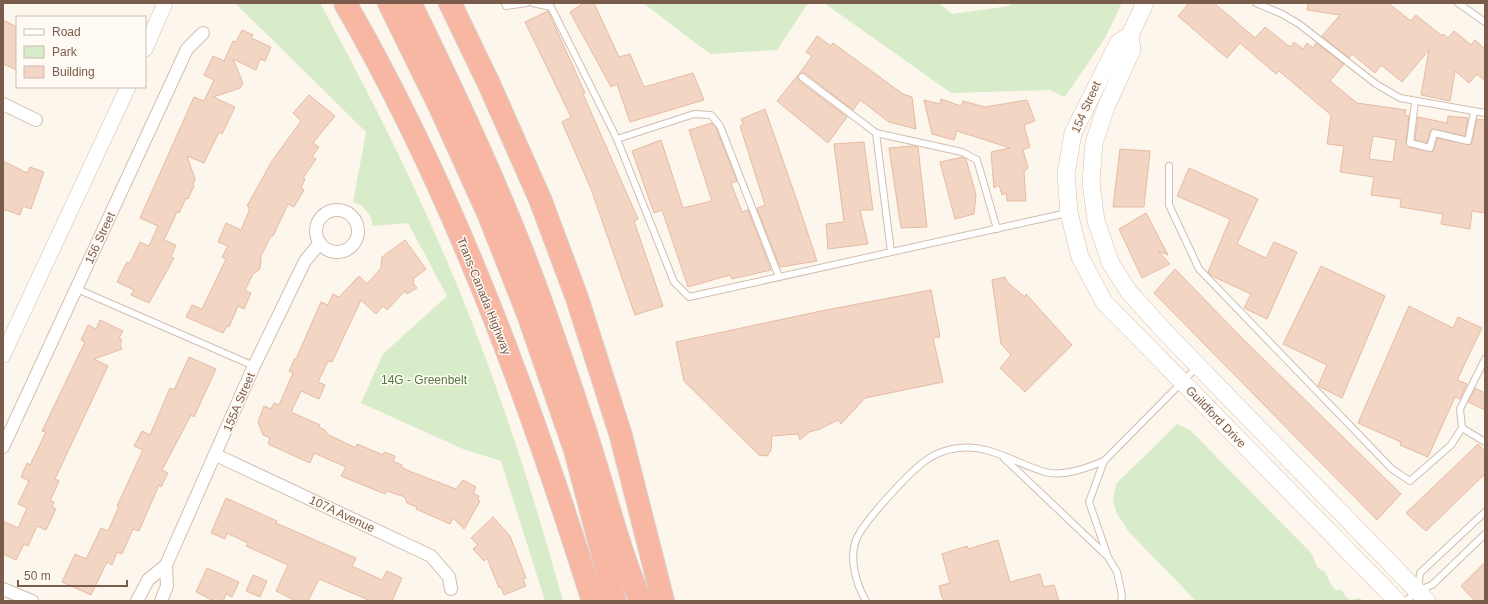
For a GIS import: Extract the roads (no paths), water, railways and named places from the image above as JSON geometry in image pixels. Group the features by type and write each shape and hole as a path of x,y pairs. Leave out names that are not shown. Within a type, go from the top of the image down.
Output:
{"highway":[{"name":"Trans-Canada Highway","path":"345,3 409,123 457,229 497,325 546,459 591,597"},
{"path":"389,3 441,109 489,215 528,314 575,450 615,601"},
{"path":"410,3 460,107 504,209 544,309 590,445 630,576 641,601"},
{"path":"450,3 489,84 540,198 577,298 621,436 663,601"}],"main road":[{"name":"154 Street","path":"1069,213 1066,174 1074,133 1118,43 1130,35 1145,3"},
{"name":"154 Street","path":"1096,221 1091,182 1094,143 1106,107 1132,50 1130,35"},
{"name":"Guildford Drive","path":"1069,213 1080,257 1104,302 1396,601"},
{"name":"Guildford Drive","path":"1096,221 1112,264 1129,292 1417,598"}],"street":[{"path":"146,47 166,3"},
{"name":"156 Street","path":"3,447 187,49 203,32"},
{"path":"3,355 128,88"},
{"path":"3,104 36,120"},
{"name":"155A Street","path":"137,601 148,580 166,565 216,455 254,366 306,261 320,243"},
{"name":"107A Avenue","path":"216,455 431,556 449,577 451,589"},
{"name":"155A Street","path":"161,601 168,586 166,565"},
{"path":"8,594 32,601"}],"lane":[{"path":"505,3 506,6 527,3"},
{"path":"533,3 552,7 617,139 674,282 689,297 1069,213"},
{"path":"1256,3 1282,14 1299,24 1388,92 1400,98 1485,114"},
{"path":"1458,3 1485,22"},
{"path":"802,77 876,133 962,152 977,160 997,229"},
{"path":"1415,102 1410,143 1430,148 1434,133 1468,141 1474,112"},
{"path":"617,139 694,114 711,115 720,126 779,277"},
{"path":"876,133 891,252"},
{"path":"1169,166 1169,206 1199,269 1392,469 1410,481 1451,445 1462,428 1460,409 1485,359"},
{"path":"77,289 254,366"},
{"path":"1121,601 1122,595 1117,572 1108,557 1089,502 1104,461 1198,366"},
{"path":"1462,428 1485,442"},
{"path":"866,601 858,584 853,563 856,541 868,519 917,467 929,458 959,448 976,447 1019,461 1046,472 1077,471 1104,461"},
{"path":"1003,457 1108,557"},
{"path":"1417,598 1420,573 1485,512"},
{"path":"1417,598 1485,534"}],"park label":[{"name":"14G - Greenbelt","path":"424,380"}]}
